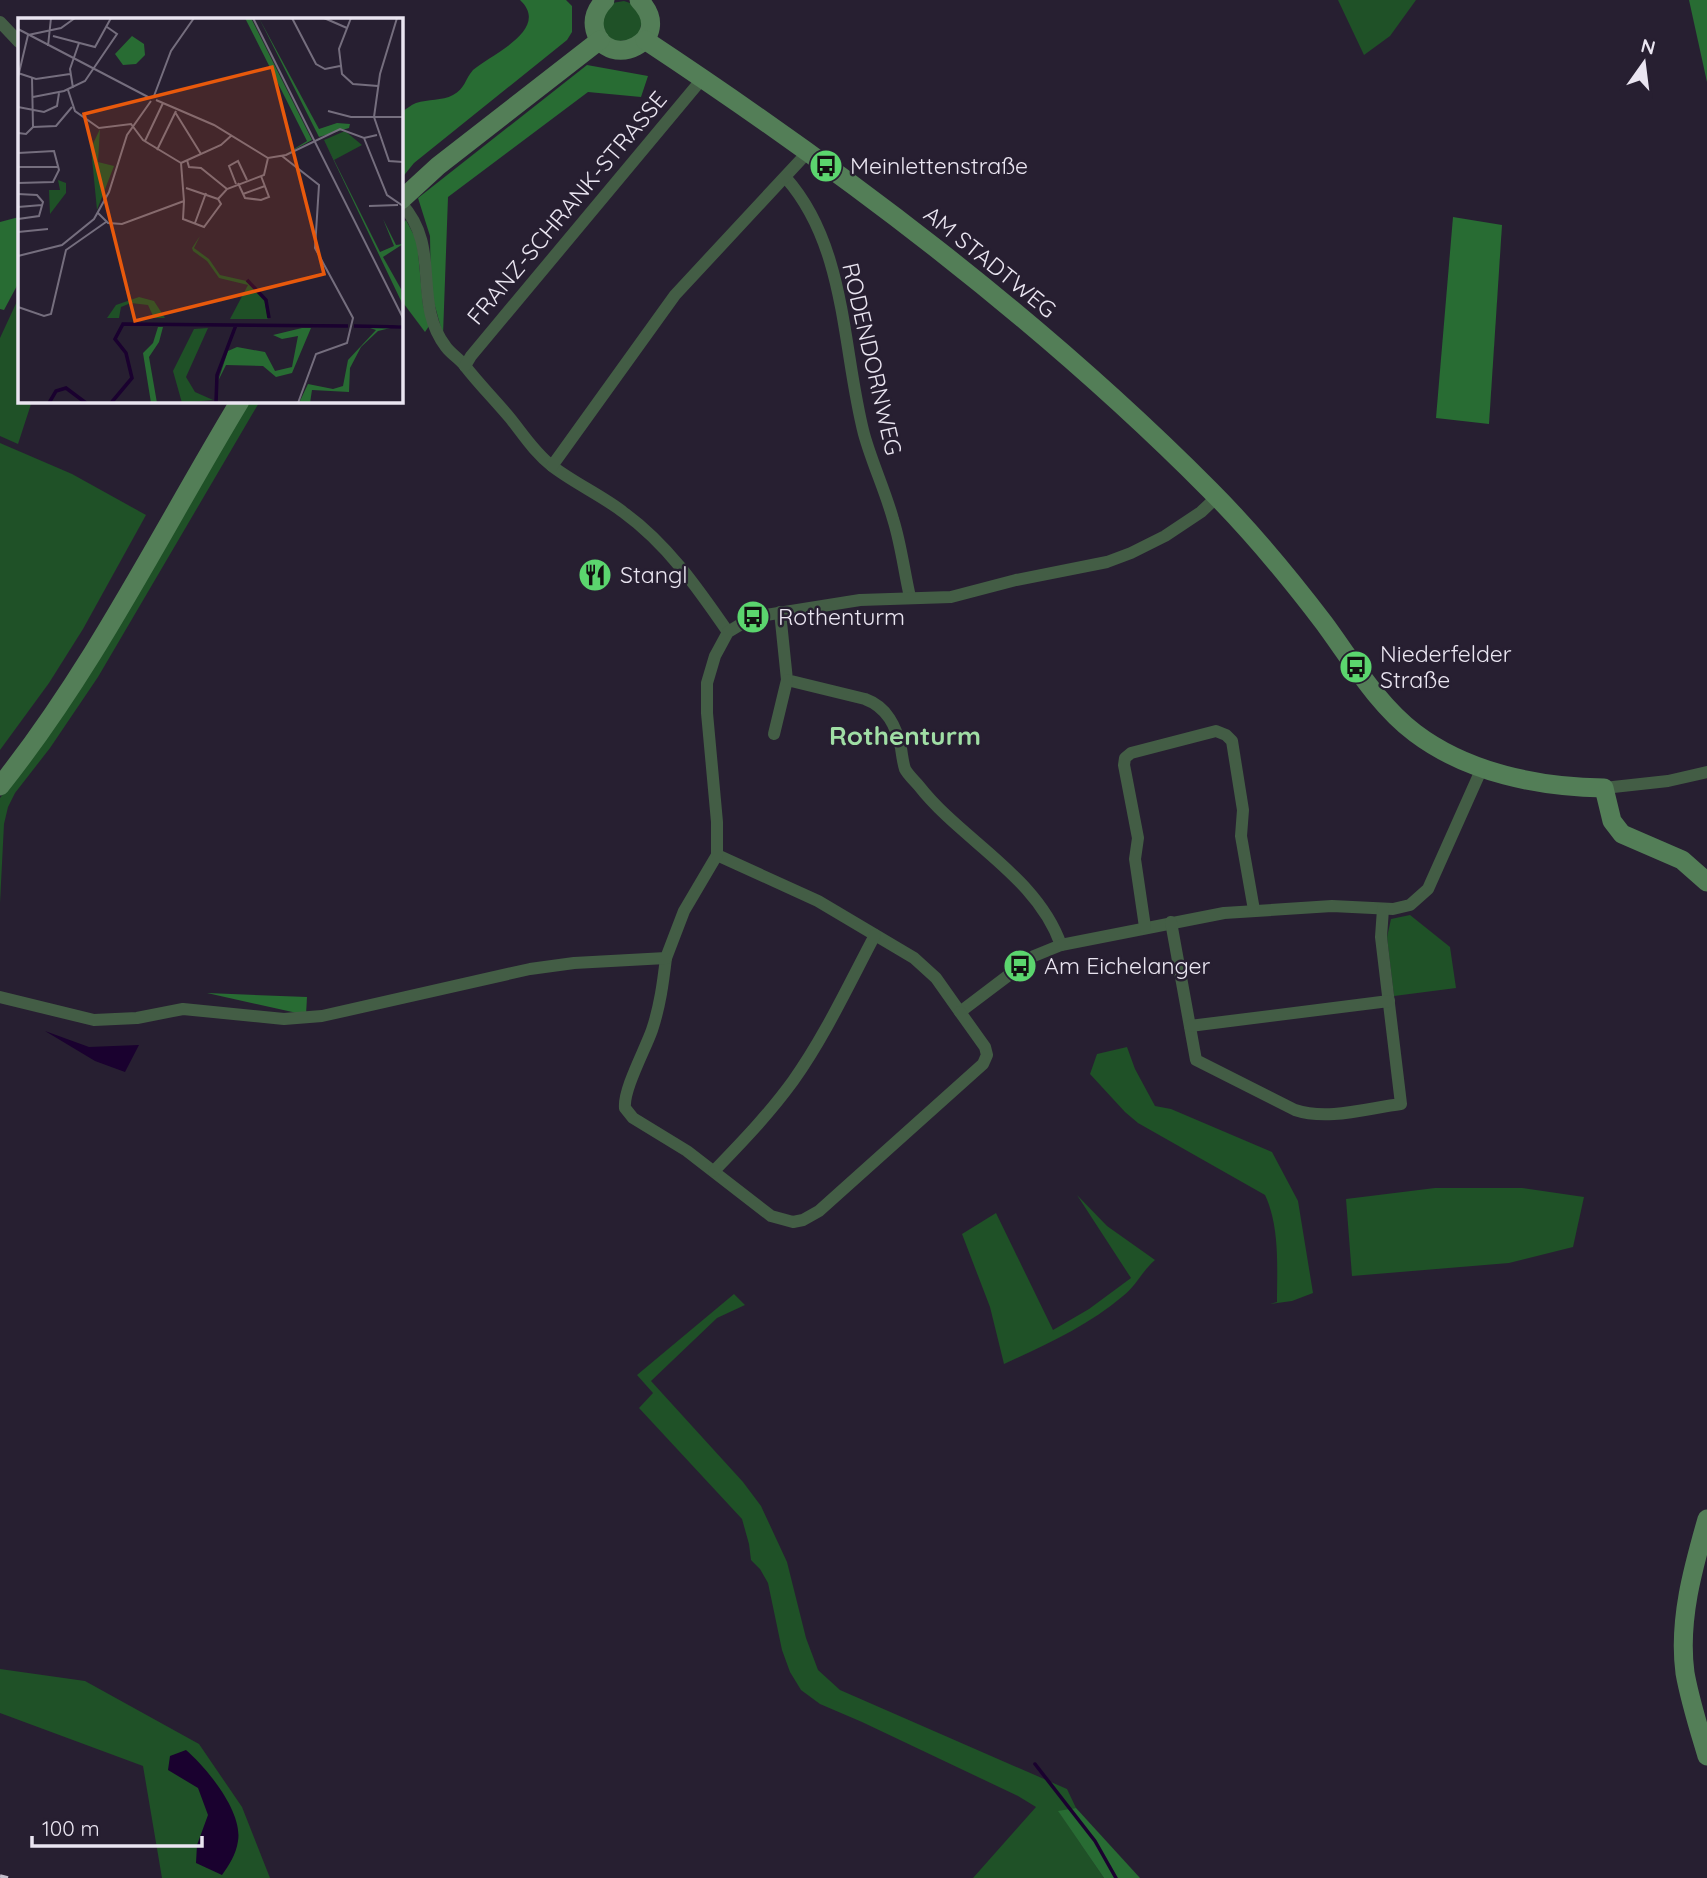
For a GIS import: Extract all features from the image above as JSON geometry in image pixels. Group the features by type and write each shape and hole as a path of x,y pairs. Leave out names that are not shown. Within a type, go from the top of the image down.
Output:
{"street":[{"path":"599,2 594,24 600,40 608,47 623,51 635,48 645,40 650,30 650,17 639,0"},
{"path":"0,22 18,41"},
{"path":"600,40 467,143 404,206 419,229 423,244 427,296 434,325 447,349 466,366 470,375 552,466 623,511 644,528 689,576 728,632"},
{"name":"AM STADTWEG","path":"645,40 916,232 1030,325 1147,427 1217,497"},
{"name":"FRANZ-SCHRANK-STRASSE","path":"466,366 471,356 702,79"},
{"path":"552,466 675,295 807,153"},
{"name":"RODENDORNWEG","path":"786,178 810,211 827,255 838,297 864,433 893,518 910,597"},
{"path":"0,786 51,719 86,664 239,402"},
{"path":"717,855 818,901 926,966 985,1047 988,1055 983,1064 827,1206 812,1216 793,1222 771,1216 687,1151 633,1118 625,1108 626,1095 658,1009 666,958 684,911 717,855 717,822 706,683 718,649 728,632 753,617 860,600 951,597 1016,580 1107,562 1131,554 1165,536 1201,512 1217,497 1322,620 1372,689 1399,719 1437,747 1482,768 1554,785 1604,788 1707,772"},
{"path":"774,734 787,680 780,612"},
{"path":"787,680 876,703 885,710 899,740 905,769 922,790 1039,902 1056,930 1061,945"},
{"path":"1145,927 1135,859 1138,838 1124,765 1125,758 1131,753 1216,731 1232,741 1243,810 1241,836 1254,910"},
{"path":"960,1012 1034,956 1061,945 1171,922 1254,910 1332,906 1383,909 1410,905 1428,888 1482,768"},
{"path":"1604,788 1612,821 1622,834 1682,860 1707,882"},
{"path":"1171,922 1196,1060 1295,1110 1309,1114 1325,1114 1401,1104 1381,937 1383,909"},
{"path":"714,1171 760,1123 793,1081 875,935"},
{"path":"0,997 94,1020 137,1018 183,1009 257,1018 307,1018 530,969 574,963 666,958"},
{"path":"1190,1026 1389,1002"},
{"path":"1707,1519 1687,1598 1684,1641 1690,1698 1707,1756"}],"green space":[{"path":"520,0 566,0 572,6 572,32 567,40 414,163 402,178 402,112 416,103 457,93 473,70 503,50 523,32 528,22 528,11"},
{"path":"1338,0 1416,0 1390,36 1364,55"},
{"path":"1689,0 1707,0 1707,82"},
{"path":"624,1 633,4 643,15 638,39 609,42 600,16 612,3"},
{"path":"587,65 648,76 641,97 588,92 448,197 443,335 431,292 430,236 418,198"},
{"path":"18,217 18,284 4,310 0,309 0,222"},
{"path":"1453,217 1502,225 1489,424 1436,418"},
{"path":"406,220 417,241 423,305 429,326 425,332 402,301 402,224"},
{"path":"18,299 18,402 32,402 18,444 0,436 0,338"},
{"path":"246,402 259,402 98,677 50,748 15,793 4,824 0,903 0,798 36,751"},
{"path":"0,443 72,474 146,515 83,629 49,683 0,750"},
{"path":"1410,915 1450,947 1456,988 1394,996 1387,937 1391,919"},
{"path":"207,993 307,997 306,1015"},
{"path":"1127,1047 1135,1069 1155,1106 1171,1109 1272,1152 1298,1201 1313,1293 1292,1301 1270,1304 1277,1302 1277,1248 1273,1220 1265,1195 1138,1123 1090,1074 1097,1054"},
{"path":"1435,1188 1522,1188 1584,1197 1573,1247 1509,1263 1352,1276 1346,1199"},
{"path":"1077,1195 1107,1226 1155,1260 1128,1292 1110,1307 1066,1334 1004,1364 990,1307 962,1234 996,1213 1053,1330 1089,1309 1131,1278"},
{"path":"734,1294 745,1305 717,1318 651,1381 743,1482 761,1506 787,1562 806,1638 818,1670 840,1690 1067,1789 1076,1808 1059,1812 1104,1878 973,1878 1036,1807 1018,1796 820,1704 801,1690 790,1672 782,1650 768,1583 751,1560 742,1519 639,1408 653,1393 637,1375"},
{"path":"0,1669 85,1681 199,1744 242,1807 270,1878 162,1878 143,1766 0,1713"},
{"path":"1076,1808 1140,1878 1104,1878 1058,1811"}],"shaded area":[{"path":"45,1031 89,1047 139,1045 125,1072 95,1061"},
{"path":"186,1750 222,1791 235,1817 237,1846 222,1875 196,1863 197,1845 208,1815 198,1788 168,1770 170,1756"}],"waterway":[{"path":"1035,1764 1095,1841 1116,1878"}],"railway":[{"path":"0,1876 8,1878"}],"place":[{"name":"Meinlettenstraße","path":"826,166"},
{"name":"Stangl","path":"595,575"},
{"name":"Rothenturm","path":"753,617"},
{"name":"Niederfelder Straße","path":"1356,667"},
{"name":"Am Eichelanger","path":"1020,966"}],"district":[{"name":"Rothenturm","path":"905,736"}]}
